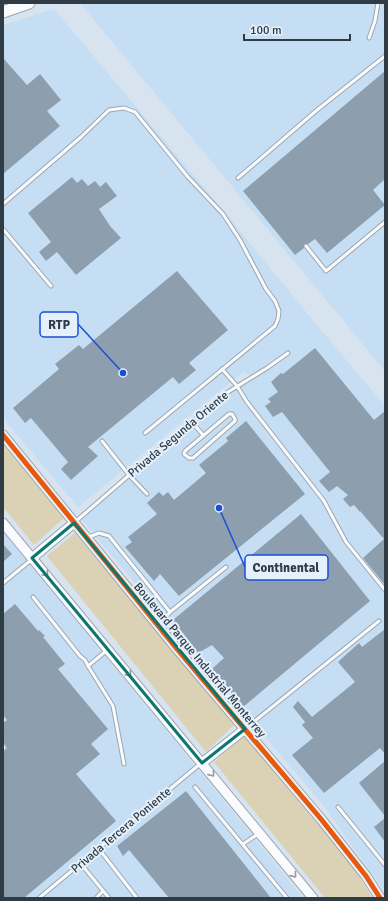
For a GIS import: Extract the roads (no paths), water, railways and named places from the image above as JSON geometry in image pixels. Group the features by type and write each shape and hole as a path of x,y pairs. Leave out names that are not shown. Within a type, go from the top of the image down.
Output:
{"highway":[{"path":"3,12 29,3"}],"street":[{"name":"Boulevard Parque Industrial Monterrey","path":"3,435 158,626 321,819 366,876 380,898"},
{"path":"3,523 260,832 313,898"},
{"path":"32,558 74,523"},
{"path":"202,763 245,729"}],"lane":[{"path":"369,38 375,21 378,3"},
{"path":"238,178 317,110 385,56"},
{"path":"3,204 81,137 109,110 124,108 135,112 188,177 223,214 240,240 266,289 275,301 278,310 278,319 275,326 145,433"},
{"path":"306,246 326,271 385,222"},
{"path":"3,229 51,286"},
{"name":"Privada Segunda Oriente","path":"74,523 192,422 237,386 288,353"},
{"path":"222,369 237,386 247,402 324,501 346,542 385,590"},
{"path":"229,414 232,414 235,421 193,458 188,458 184,454 185,451 203,435 229,414"},
{"path":"192,422 203,435"},
{"path":"102,441 129,475 147,494"},
{"path":"87,538 99,533 109,536 170,612"},
{"path":"3,583 32,558"},
{"path":"158,626 170,612 226,566"},
{"path":"33,597 80,656 85,660 113,706 124,764"},
{"path":"245,729 379,621"},
{"path":"88,666 108,649"},
{"name":"Privada Tercera Poniente","path":"39,898 202,763"},
{"path":"195,787 287,898"},
{"path":"338,807 385,865"},
{"path":"243,844 260,832"},
{"path":"99,849 137,898"},
{"path":"81,864 109,898"},
{"path":"96,898 104,891"}],"place":[{"name":"RTP","path":"123,373"},
{"name":"Continental","path":"219,508"}]}
